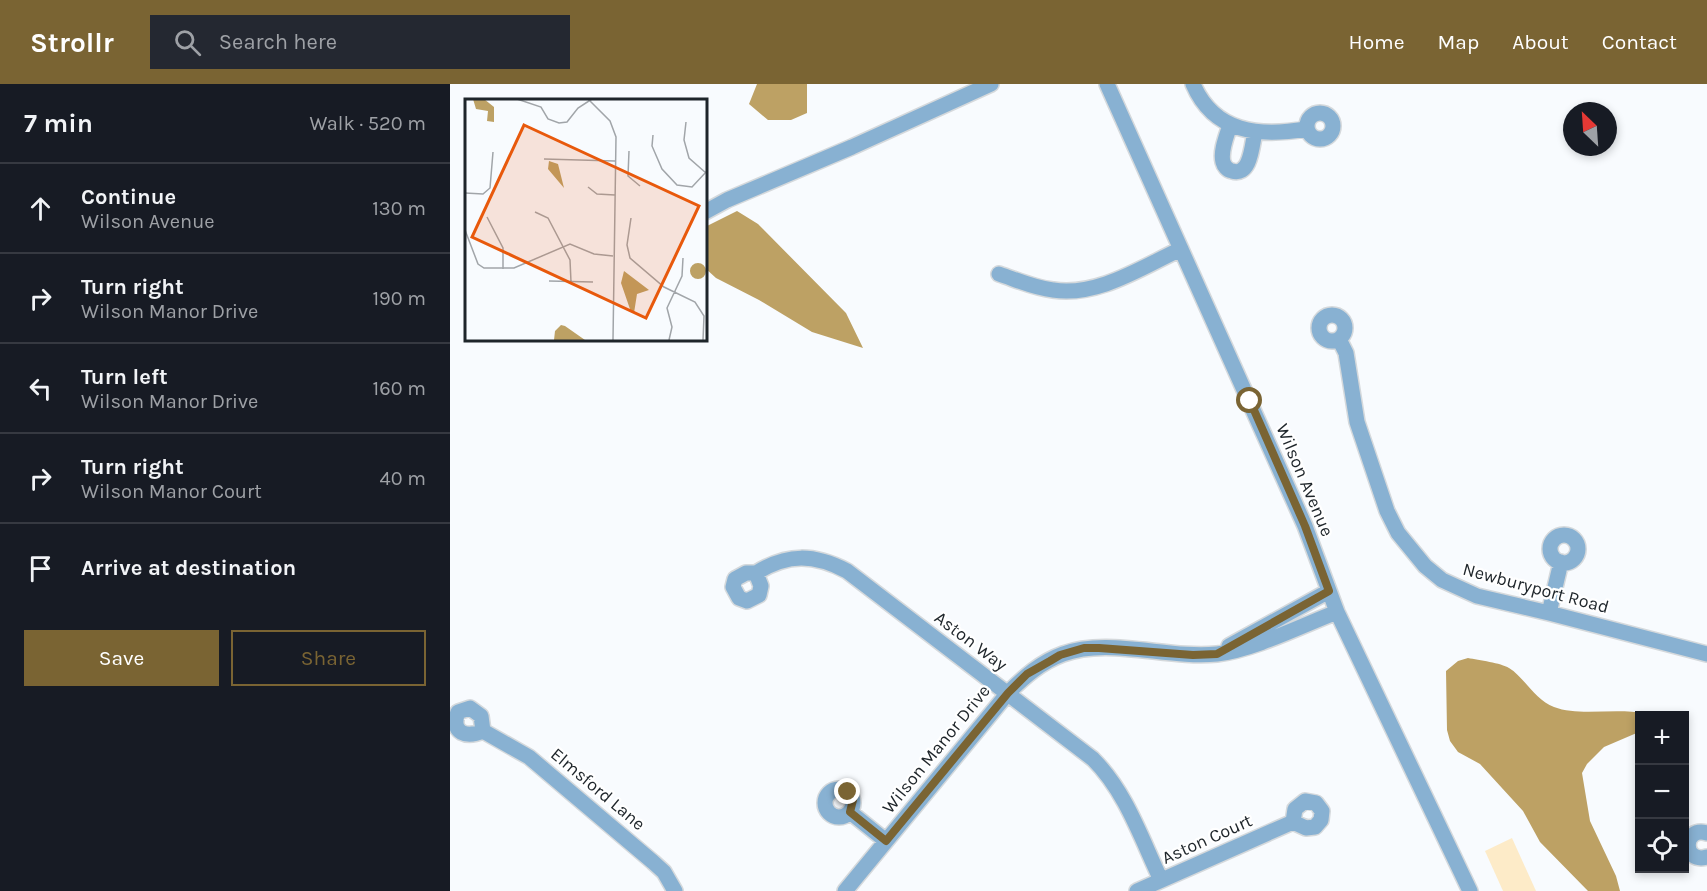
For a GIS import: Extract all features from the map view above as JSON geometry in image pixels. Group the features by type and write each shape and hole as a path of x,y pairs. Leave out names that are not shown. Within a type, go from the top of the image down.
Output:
{"street":[{"path":"706,211 727,200 992,84"},
{"name":"Wilson Avenue","path":"1107,84 1305,526 1337,612 1470,891"},
{"path":"1193,84 1204,105 1230,125 1255,132 1306,129"},
{"path":"1230,125 1222,160 1226,168 1234,172 1240,171 1247,165 1255,132"},
{"path":"999,274 1054,291 1075,291 1104,285 1181,249"},
{"name":"Newburyport Road","path":"1339,339 1346,353 1357,422 1387,511 1398,533 1425,566 1450,585 1477,596 1707,654"},
{"name":"Aston Way","path":"756,573 785,559 817,558 833,564 847,571 1008,693 1093,759 1105,772 1122,797 1161,880"},
{"path":"1549,613 1560,562"},
{"name":"Wilson Manor Drive","path":"1217,654 1329,591"},
{"name":"Wilson Manor Drive","path":"845,891 1008,693 1027,674 1060,655 1084,648 1193,655 1217,654 1248,646 1337,612"},
{"name":"Elmsford Lane","path":"483,731 529,756 653,862 664,873 675,891"},
{"path":"850,812 886,841"},
{"name":"Aston Court","path":"1137,891 1293,822"},
{"path":"1707,833 1702,831 1693,834 1688,846 1695,857 1707,857"}],"shaded area":[{"path":"757,84 807,84 807,113 791,120 768,120 749,104"},
{"path":"737,211 758,224 846,313 863,348 812,332 759,300 716,278 706,269 706,226"},
{"path":"1468,658 1505,666 1520,677 1547,704 1564,710 1635,712 1635,734 1604,747 1587,764 1582,773 1590,821 1616,876 1620,891 1588,891 1540,842 1523,811 1480,764 1458,752 1450,741 1447,730 1446,671 1458,661"},
{"path":"1512,838 1536,891 1503,891 1485,851"}],"route":[{"path":"848,792 854,804 850,812 886,841 1008,693 1027,674 1060,655 1084,648 1193,655 1217,654 1329,591 1305,526 1250,401"}]}
